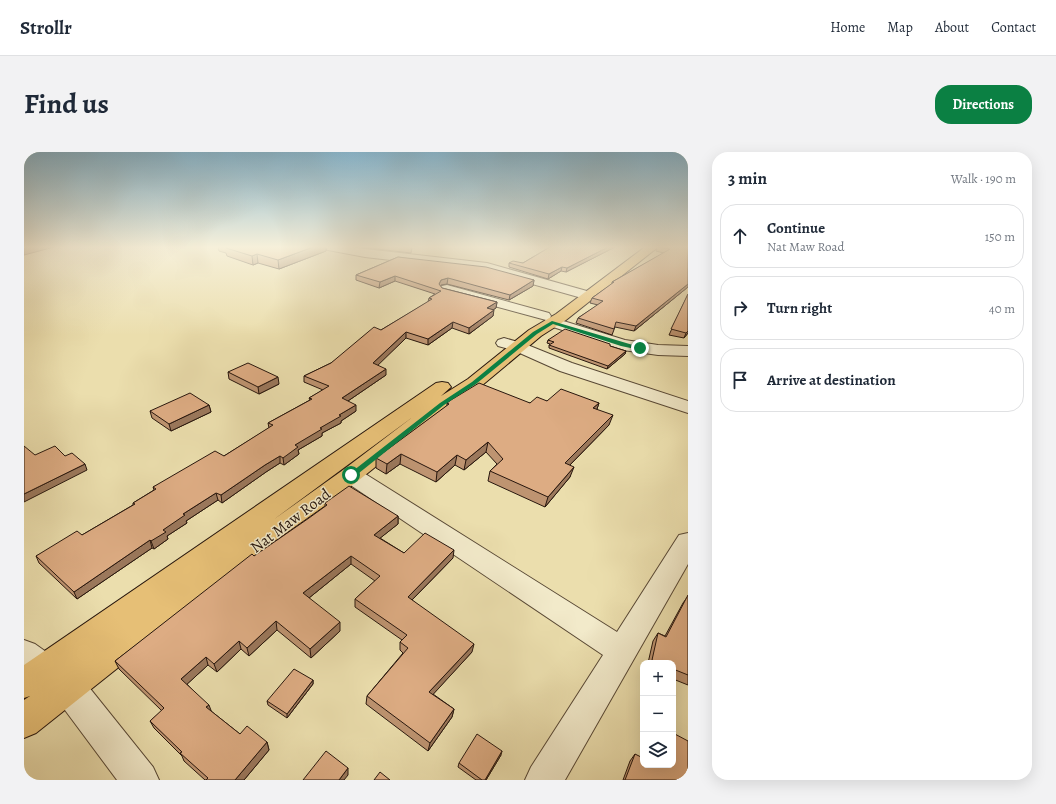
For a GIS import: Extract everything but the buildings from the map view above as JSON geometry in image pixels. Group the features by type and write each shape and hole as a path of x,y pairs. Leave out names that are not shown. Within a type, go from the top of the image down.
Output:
{"main road":[{"name":"Nat Maw Road","path":"24,721 40,673 511,345 535,333 548,319 584,294 605,276"},
{"name":"Nat Maw Road","path":"584,294 601,285 613,276"},
{"name":"Nat Maw Road","path":"40,673 208,580 351,475 442,404 474,383 511,345"}],"street":[{"path":"520,276 584,294"},
{"path":"447,288 548,319 623,345 658,350 688,351"},
{"path":"511,345 566,367 688,406"},
{"path":"351,475 622,651"},
{"path":"544,780 688,542"},
{"path":"40,673 140,780"}],"route":[{"path":"351,475 442,404 474,383 535,333 552,322 585,334 623,345 640,348"}]}
